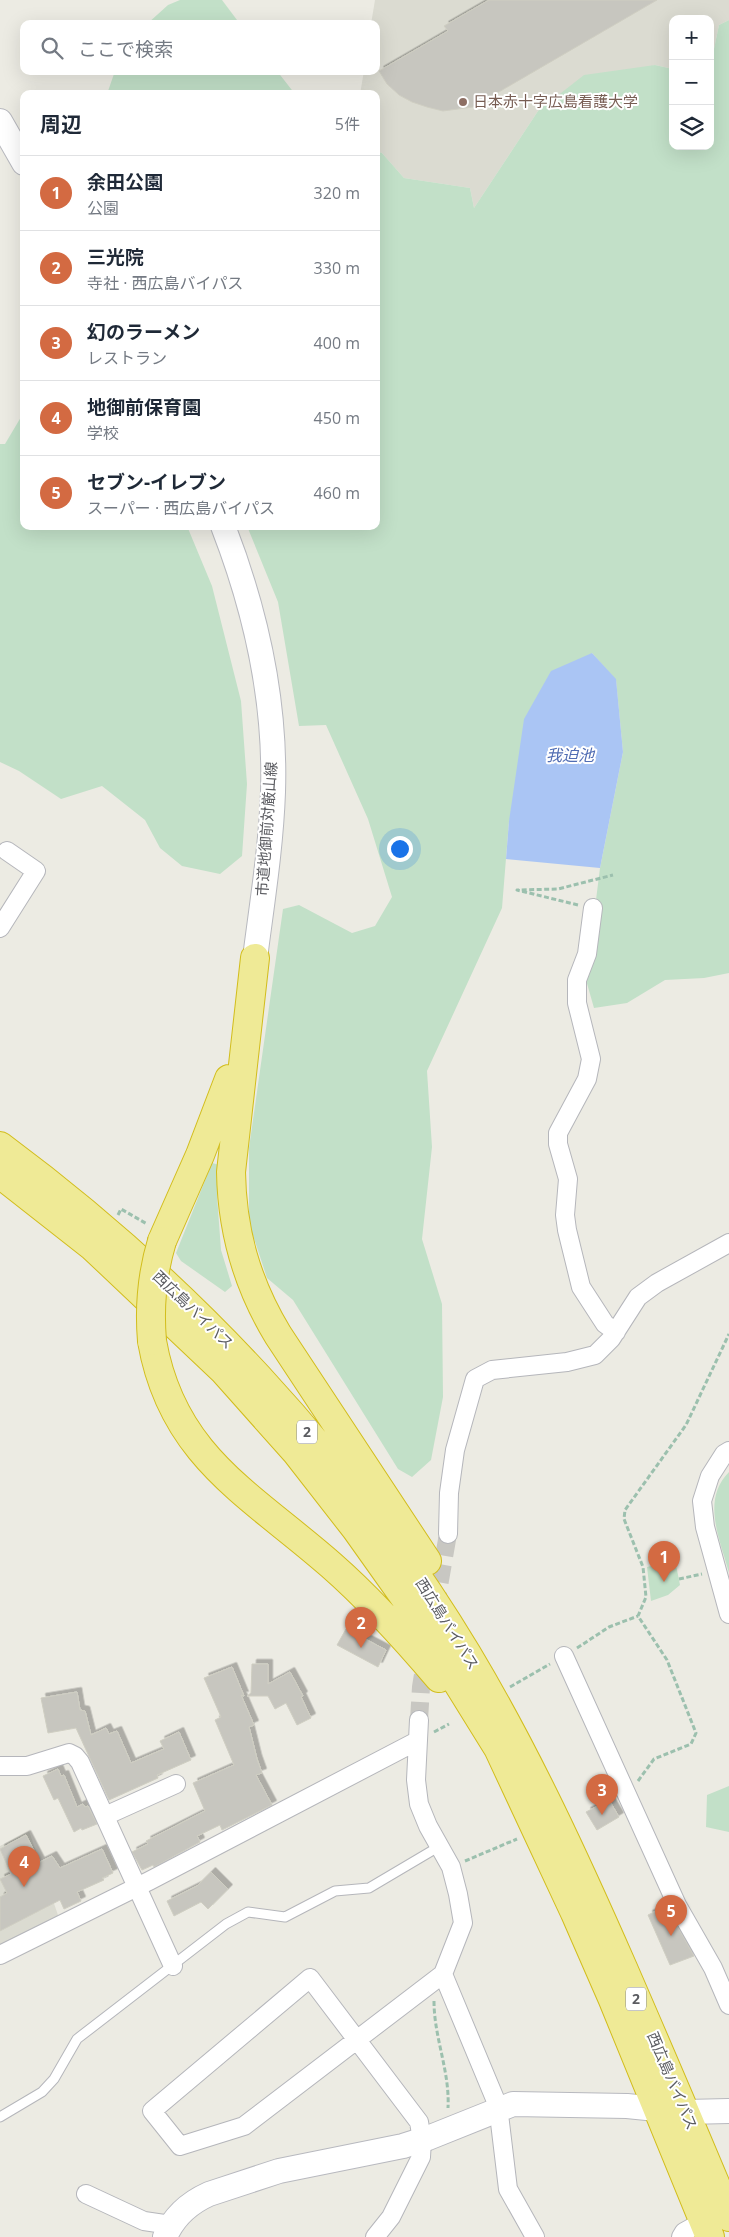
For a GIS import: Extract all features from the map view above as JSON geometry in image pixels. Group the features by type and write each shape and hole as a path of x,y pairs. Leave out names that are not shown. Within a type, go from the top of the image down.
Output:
{"highway":[{"path":"255,958 239,1042 219,1108 157,1234 150,1320 160,1380 187,1434 213,1465 331,1565 395,1626 498,1748"},
{"path":"255,958 231,1172 231,1201 242,1257 255,1293 270,1323 392,1506 446,1593 494,1683 538,1784"},
{"name":"西広島バイパス","path":"0,1146 104,1228 185,1301 255,1372 321,1448 382,1527 439,1610 491,1695 538,1784 594,1904 686,2112 714,2225"},
{"name":"西広島バイパス","path":"0,1174 93,1247 223,1370 296,1452 356,1529 405,1598 498,1748 575,1913 657,2109 714,2225"}],"street":[{"path":"0,121 20,156"},
{"name":"市道地御前対厳山線","path":"224,530 240,570 256,624 266,679 272,736 272,801 255,958"},
{"path":"0,928 36,872 7,850"},
{"path":"593,908 587,954 577,980 577,1003 591,1059 587,1079 558,1133 558,1144 568,1179 565,1215 567,1230 581,1287 604,1324 616,1332"},
{"path":"448,1534 449,1493 455,1450 475,1379 492,1370 567,1362 596,1355 616,1332 638,1297 657,1283 729,1243"},
{"path":"729,1451 724,1454 710,1476 702,1501 705,1527 729,1614"},
{"path":"564,1656 677,1905 713,1968 729,2005"},
{"path":"375,2237 391,2217 421,2157 422,2140 418,2122 358,2040 310,1978 152,2110 180,2146 244,2126 358,2040 443,1974 463,1923 451,1867 423,1816 419,1804 416,1780 419,1720"},
{"path":"0,1955 137,1887 417,1741"},
{"path":"0,1766 27,1766 69,1754 75,1756 80,1762 173,1966"},
{"path":"105,1816 176,1784"},
{"path":"443,1974 498,2109 508,2189 535,2237"},
{"path":"86,2194 168,2231 181,2212 199,2199 270,2173 386,2150 422,2140 498,2109 518,2104 626,2106 686,2112 729,2111"},
{"path":"681,2237 684,2232 714,2225"}],"lane":[{"path":"0,2117 42,2092 54,2079 77,2039 226,1924 248,1912 285,1917 336,1891 369,1888 440,1846"}],"path":[{"path":"593,908 517,890 558,889 613,874"},
{"path":"121,1209 157,1234"},
{"path":"508,1688 564,1656 609,1627 638,1616 646,1597 643,1567 624,1519 625,1510 686,1425 729,1334"},
{"path":"679,1579 717,1570"},
{"path":"627,1794 647,1772 654,1759 691,1744 696,1733 666,1660 638,1616"},
{"path":"451,1867 519,1838"},
{"path":"443,1974 434,2002 434,2021 449,2085 445,2132"}],"shaded area":[{"name":"日本赤十字広島看護大学","path":"375,0 729,0 729,20 719,25 714,49 714,15 669,15 669,68 655,65 538,111 474,208 470,188 404,178 380,152 380,90 361,90 363,75 380,75 380,20 372,20"},
{"path":"29,1831 59,1918 0,1949 0,1846"}],"green space":[{"path":"180,0 222,0 237,20 151,20 168,5"},
{"path":"729,20 729,973 704,978 665,980 627,1003 594,1008 586,980 600,868 623,752 616,680 592,653 509,821 502,908 427,1071 432,1147 422,1239 442,1304 443,1397 431,1460 412,1477 398,1469 293,1300 267,1278 249,1223 249,1148 283,909 299,905 352,933 375,926 392,897 368,819 326,725 299,726 278,602 249,530 380,530 380,152 404,178 470,188 474,208 538,111 584,75 655,65 669,68 669,150 714,150 714,49 719,25"},
{"path":"114,75 280,75 292,90 108,90"},
{"path":"20,419 20,530 189,530 212,586 241,701 247,784 242,856 220,874 182,866 160,848 145,820 102,786 61,799 19,771 0,762 0,444 5,444"},
{"path":"212,1163 220,1165 217,1196 221,1250 232,1286 225,1292 181,1261 176,1253"},
{"path":"729,1472 729,1573 715,1520 714,1507 721,1483"},
{"path":"675,1560 680,1585 668,1595 651,1601 647,1567"},
{"path":"729,1786 729,1832 706,1827 707,1795"}],"water":[{"name":"我迫池","path":"592,653 616,679 623,752 600,868 506,859 509,821 524,719 551,671"}],"building":[{"path":"489,0 657,0 473,107 443,111 412,102 399,95 387,84 380,70 448,31 444,26"},
{"path":"346,1629 386,1650 378,1667 337,1645"},
{"path":"252,1664 268,1664 268,1684 290,1672 303,1696 301,1697 311,1718 297,1725 286,1703 275,1709 268,1696 247,1696 251,1693"},
{"path":"232,1667 244,1696 241,1695 254,1725 249,1727 262,1773 256,1775 272,1805 222,1830 220,1825 197,1836 200,1842 154,1867 153,1865 142,1870 132,1852 148,1844 146,1841 205,1811 193,1783 234,1765 215,1720 221,1717 204,1678"},
{"path":"77,1692 80,1710 85,1711 91,1735 106,1728 109,1734 117,1731 131,1763 164,1749 160,1741 179,1732 191,1760 157,1775 158,1778 109,1800 76,1728 48,1733 41,1698"},
{"path":"58,1769 61,1776 64,1775 77,1807 83,1804 85,1807 88,1806 97,1824 74,1832 58,1798 54,1800 43,1776"},
{"path":"609,1800 619,1817 597,1830 586,1812"},
{"path":"26,1835 40,1862 52,1856 60,1868 102,1849 113,1873 102,1878 104,1880 77,1892 81,1901 64,1909 60,1900 0,1931 0,1897 7,1893 0,1879 11,1874 0,1849"},
{"path":"211,1872 228,1889 208,1909 201,1902 174,1916 167,1901 197,1886"},
{"path":"666,1906 694,1956 670,1965 648,1915"}],"tunnel":[{"path":"435,1609 448,1534"},
{"path":"419,1720 421,1687 426,1656"}],"place":[{"name":"日本赤十字広島看護大学","path":"463,102"},
{"name":"余田公園","path":"664,1582"},
{"name":"三光院","path":"361,1648"},
{"name":"幻のラーメン","path":"602,1815"},
{"name":"地御前保育園","path":"24,1887"},
{"name":"セブン-イレブン","path":"671,1936"}]}
